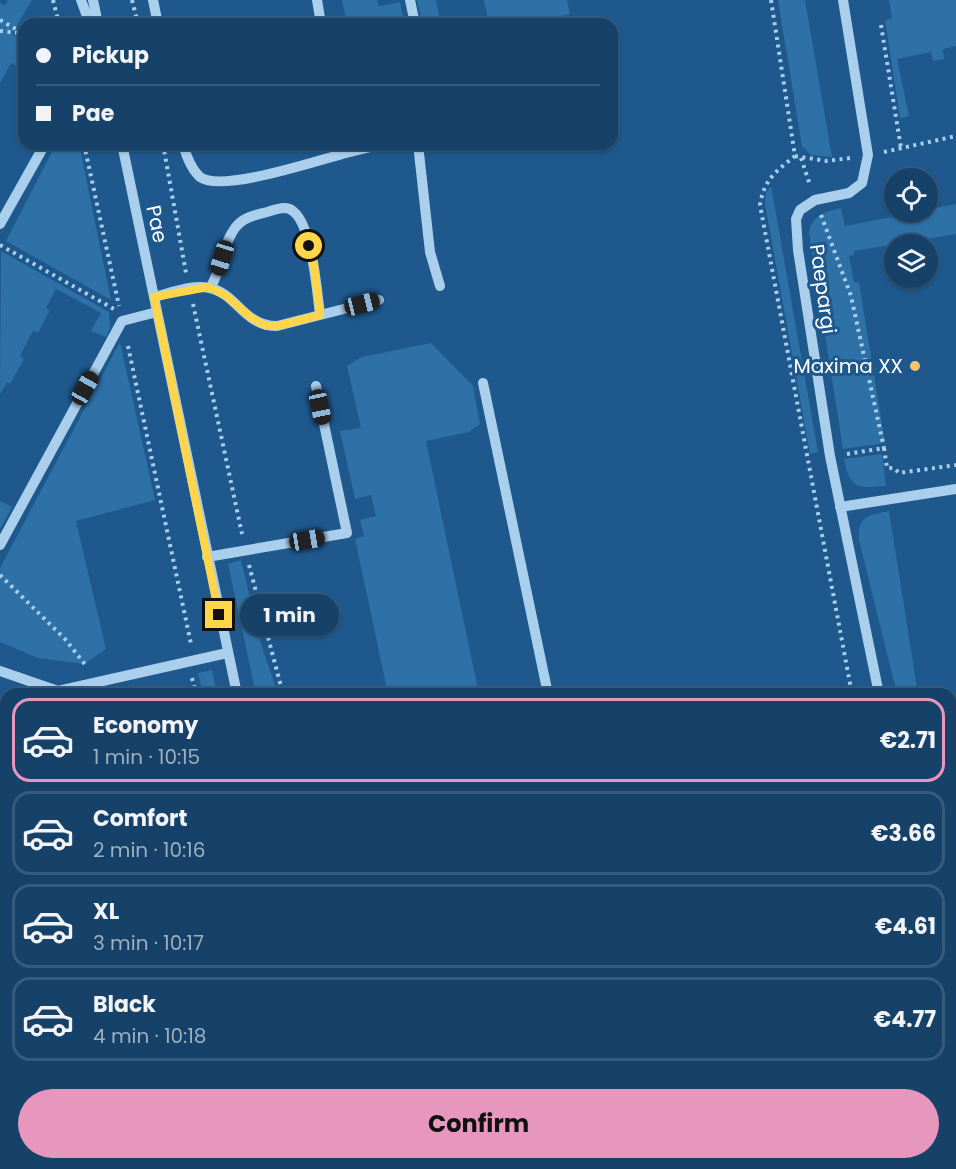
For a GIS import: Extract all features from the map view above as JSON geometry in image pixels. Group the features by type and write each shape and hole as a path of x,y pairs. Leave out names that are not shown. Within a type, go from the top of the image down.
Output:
{"street":[{"path":"81,0 88,18"},
{"path":"93,0 97,18"},
{"path":"153,0 157,18"},
{"path":"317,0 320,18"},
{"path":"410,0 414,18"},
{"path":"815,200 849,193 862,183 868,155 843,0"},
{"path":"0,224 42,150"},
{"name":"Pae","path":"123,150 236,688"},
{"path":"185,150 193,169 202,178 216,182 243,180 342,150"},
{"path":"419,150 430,252 440,286"},
{"name":"Paepargi","path":"815,200 800,210 796,219 798,250 830,456 878,688"},
{"path":"210,288 218,273 232,231 238,223 280,208 288,208 295,212 304,227 314,266 320,315"},
{"path":"154,297 190,289 210,288 225,295 250,317 266,326 277,326 379,300"},
{"path":"0,545 120,321 157,312"},
{"path":"483,383 547,688"},
{"path":"207,557 347,533 316,386"},
{"path":"840,507 956,489"},
{"path":"71,688 227,653"},
{"path":"0,671 49,688"}],"path":[{"path":"53,0 57,18"},
{"path":"132,0 136,18"},
{"path":"0,20 18,30"},
{"path":"881,25 901,148"},
{"path":"0,32 18,33"},
{"path":"795,156 827,161 868,155 956,136"},
{"path":"85,150 120,321 195,660 192,679 194,688"},
{"path":"164,150 190,289 246,550 282,688"},
{"path":"801,158 850,296 887,468 894,468 899,473 956,465"},
{"path":"0,245 120,321"},
{"path":"807,459 884,448"},
{"path":"0,575 64,639 98,682"}],"shaded area":[{"path":"8,0 32,0 21,18 18,18 18,24 12,34 18,37 18,67 11,63 0,83 0,3 5,6"},
{"path":"342,0 377,0 379,6 400,2 403,16 394,18 346,18"},
{"path":"417,0 436,0 440,18 421,18"},
{"path":"484,0 567,0 570,14 553,18 487,18"},
{"path":"778,0 805,0 832,157 811,155 802,146"},
{"path":"889,0 956,0 956,46 943,49 944,59 933,61 931,52 897,59 909,116 900,118 885,20 892,19"},
{"path":"53,150 80,150 111,300 6,241"},
{"path":"771,186 818,452 810,454 765,204 766,193"},
{"path":"956,204 956,234 938,237 938,234 884,234 884,246 854,251 854,255 849,256 854,282 859,282 885,443 843,449 809,233 811,227 820,215 841,208 845,226 884,219 884,222 938,222 938,208"},
{"path":"1,251 109,312 110,328 106,337 91,331 101,313 56,289 46,308 50,310 38,333 33,331 20,356 24,359 10,384 7,382 0,394"},
{"path":"120,342 155,500 76,521 106,649 84,664 38,658 0,642 0,568"},
{"path":"431,343 473,386 480,424 469,432 426,441 478,688 387,688 355,539 364,536 360,520 376,516 371,495 355,499 340,431 361,428 347,366 362,357"},
{"path":"882,454 886,486 862,487 853,482 849,477 844,459"},
{"path":"0,501 12,507 0,529"},
{"path":"889,511 917,688 896,688 859,540 862,521"},
{"path":"241,560 261,644 276,688 255,688 228,564"},
{"path":"212,670 216,688 202,688 198,673"}],"place":[{"name":"Maxima XX","path":"915,366"}],"route":[{"path":"219,615 154,297 208,287 218,290 259,324 266,326 277,326 320,315 309,246"}]}
